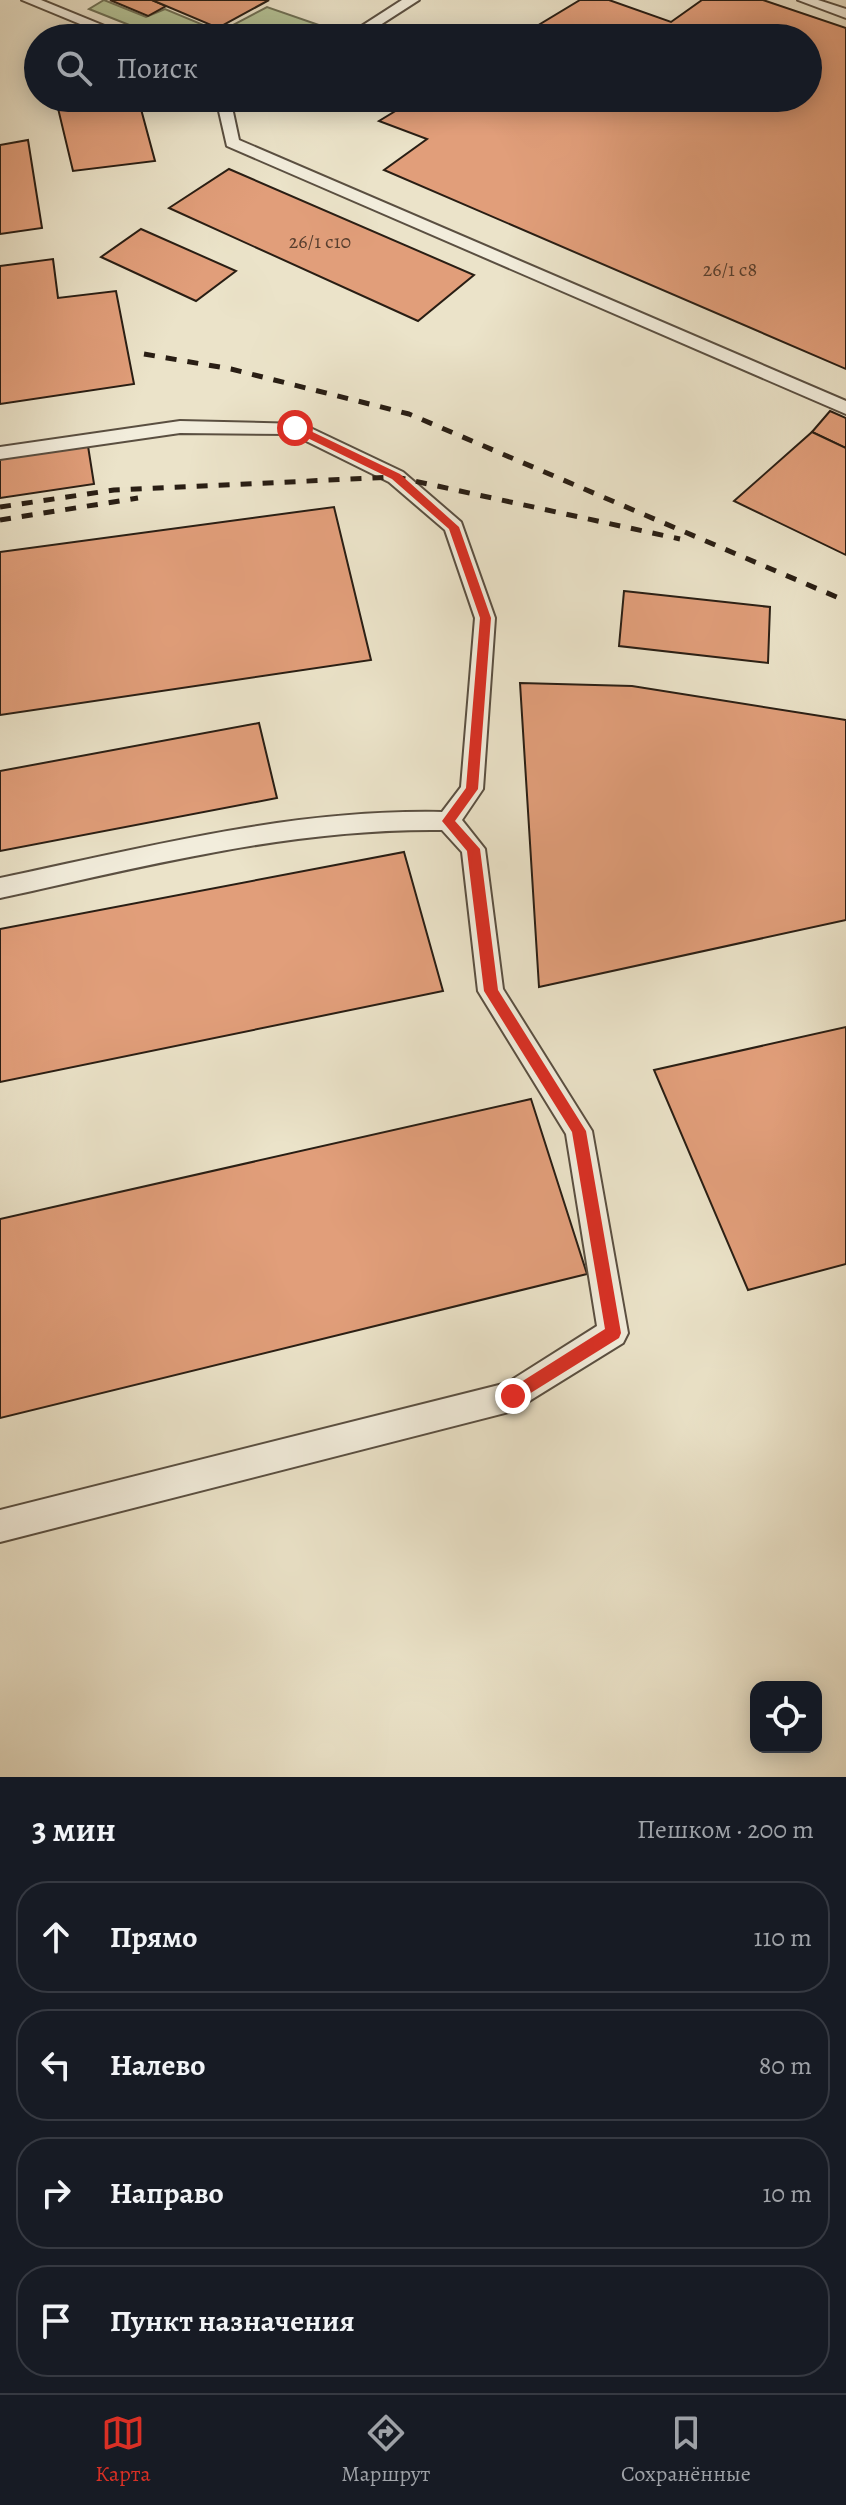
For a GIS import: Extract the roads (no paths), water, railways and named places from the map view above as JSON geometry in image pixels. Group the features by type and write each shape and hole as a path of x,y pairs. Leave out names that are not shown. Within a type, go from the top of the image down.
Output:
{"lane":[{"path":"29,0 91,24"},
{"path":"373,24 412,0"},
{"path":"805,0 846,14"},
{"path":"226,112 232,143 846,408"},
{"path":"0,453 180,427 295,428 396,477 454,527 485,618 472,789 448,821"},
{"path":"0,888 263,835 402,818 448,821 473,849 491,991 579,1131 613,1333 513,1396 0,1526"}],"railway":[{"path":"144,354 231,369 409,414 846,601"},
{"path":"0,507 114,490 396,477 680,539"},
{"path":"0,520 138,498"}]}
